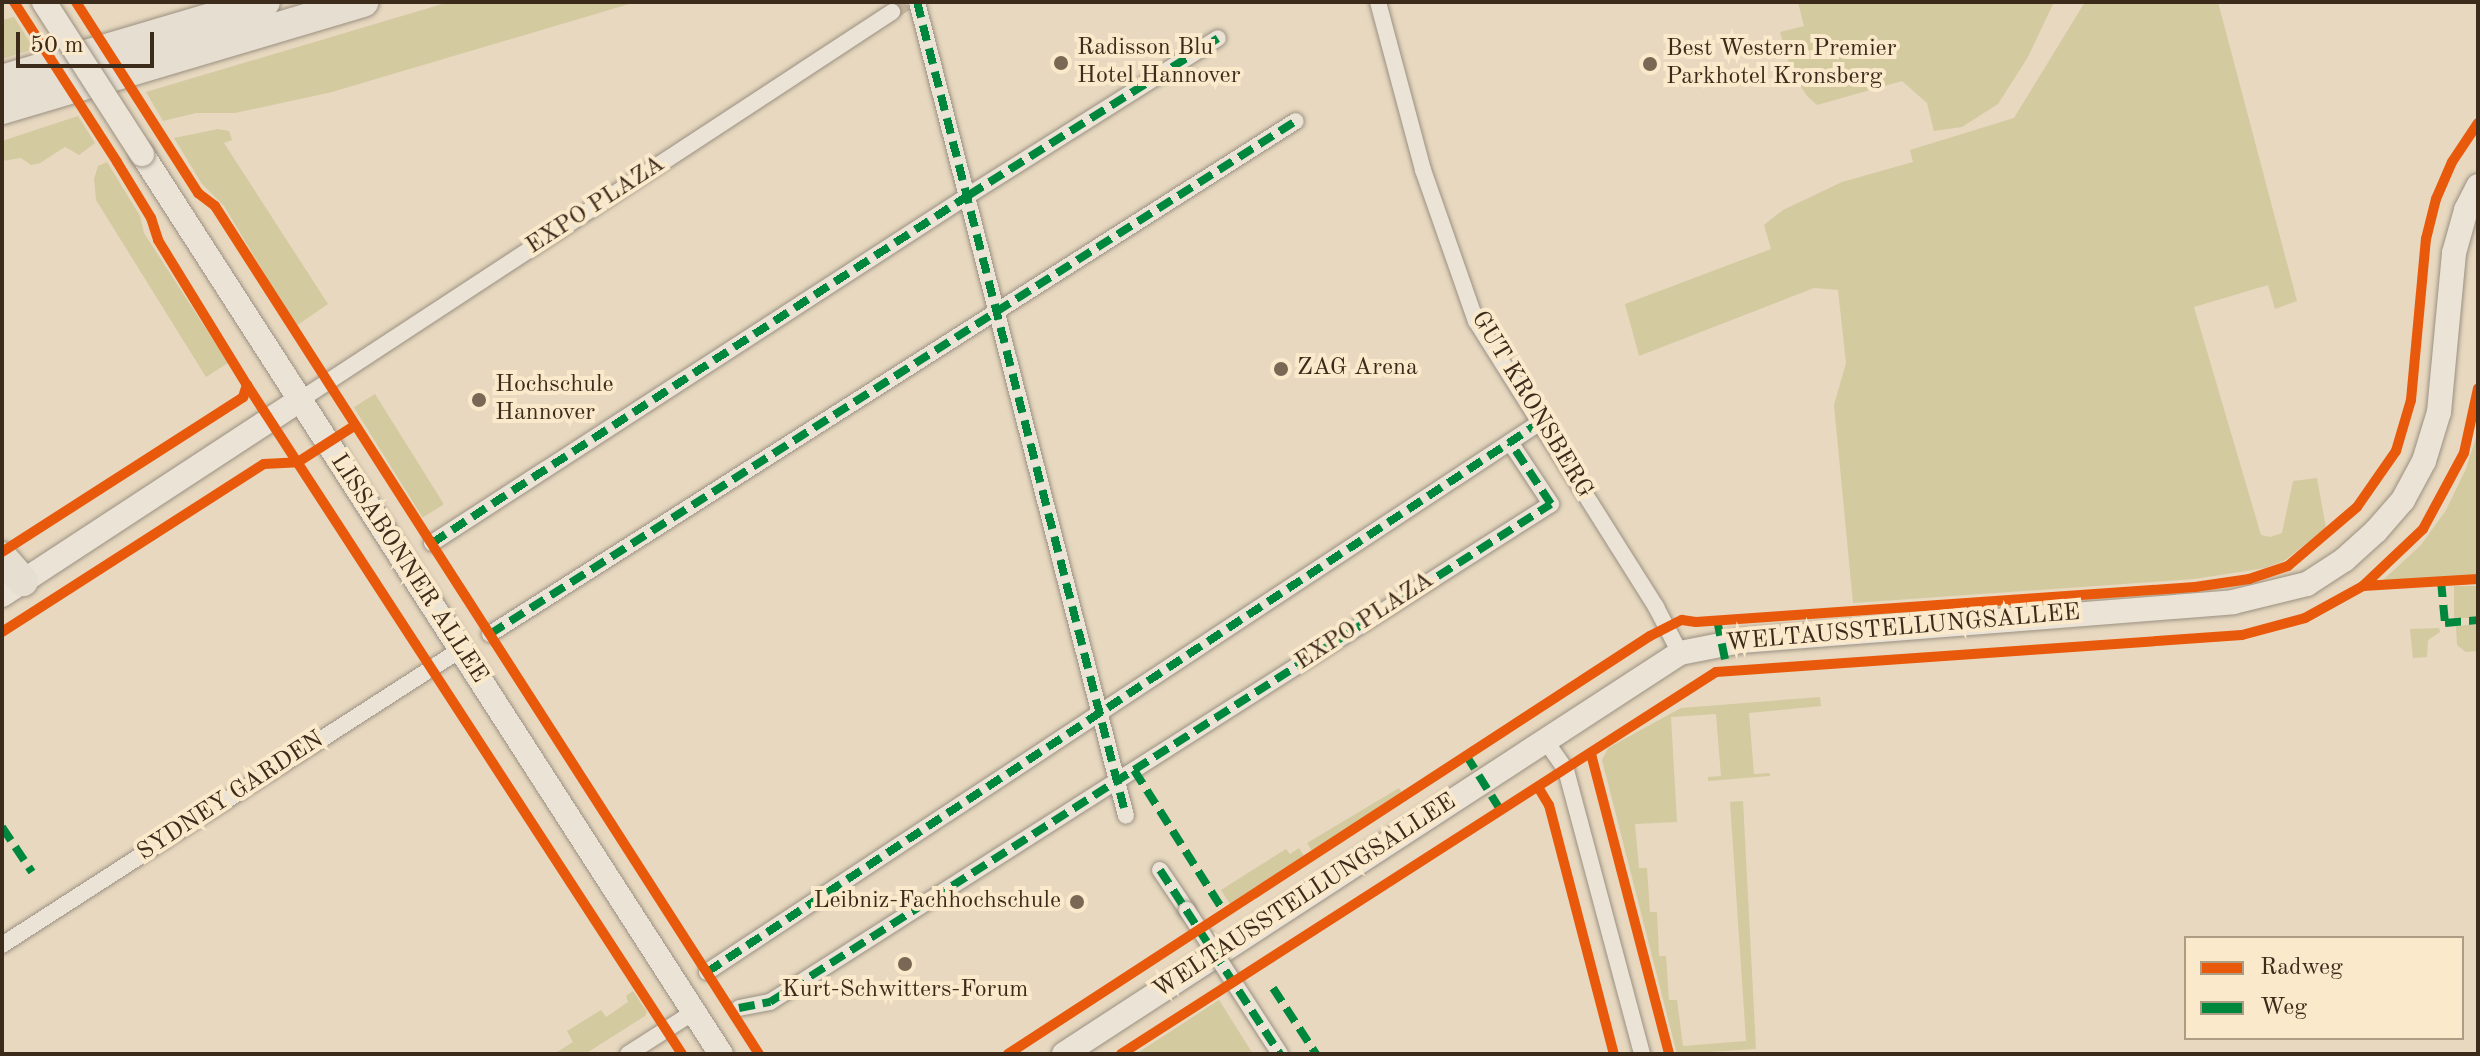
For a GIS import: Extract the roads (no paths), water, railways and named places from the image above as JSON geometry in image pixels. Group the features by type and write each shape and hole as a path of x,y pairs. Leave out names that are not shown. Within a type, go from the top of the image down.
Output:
{"highway":[{"path":"4,102 265,2"},
{"path":"4,102 363,2"},
{"path":"2,557 12,588"}],"main road":[{"name":"LISSABONNER ALLEE","path":"44,2 721,1054"},
{"name":"WELTAUSSTELLUNGSALLEE","path":"1064,1054 1680,653 1741,641 2233,602 2307,584 2344,560 2376,531 2403,500 2424,461 2439,412 2454,253 2466,210 2478,186"},
{"path":"12,588 300,400"}],"street":[{"path":"917,2 1126,816"},
{"name":"GUT KRONSBERG","path":"1378,2 1449,250 1476,321 1656,607 1680,653"},
{"name":"EXPO PLAZA","path":"300,400 892,12"},
{"path":"432,543 969,195 1218,38"},
{"path":"490,634 1296,121"},
{"path":"707,972 1539,423"},
{"name":"EXPO PLAZA","path":"739,1008 770,1002 1551,504 1510,442"},
{"name":"SYDNEY GARDEN","path":"2,945 460,650"},
{"path":"1545,740 1566,770 1642,1054"},
{"path":"1160,870 1280,1054"},
{"path":"628,1054 694,1012"}],"tunnel":[{"path":"892,12 907,2"}],"place":[{"name":"Radisson Blu Hotel Hannover","path":"1061,63"},
{"name":"Best Western Premier Parkhotel Kronsberg","path":"1650,64"},
{"name":"ZAG Arena","path":"1281,369"},
{"name":"Hochschule Hannover","path":"479,400"},
{"name":"Leibniz-Fachhochschule","path":"1077,902"},
{"name":"Kurt-Schwitters-Forum","path":"905,964"}]}
